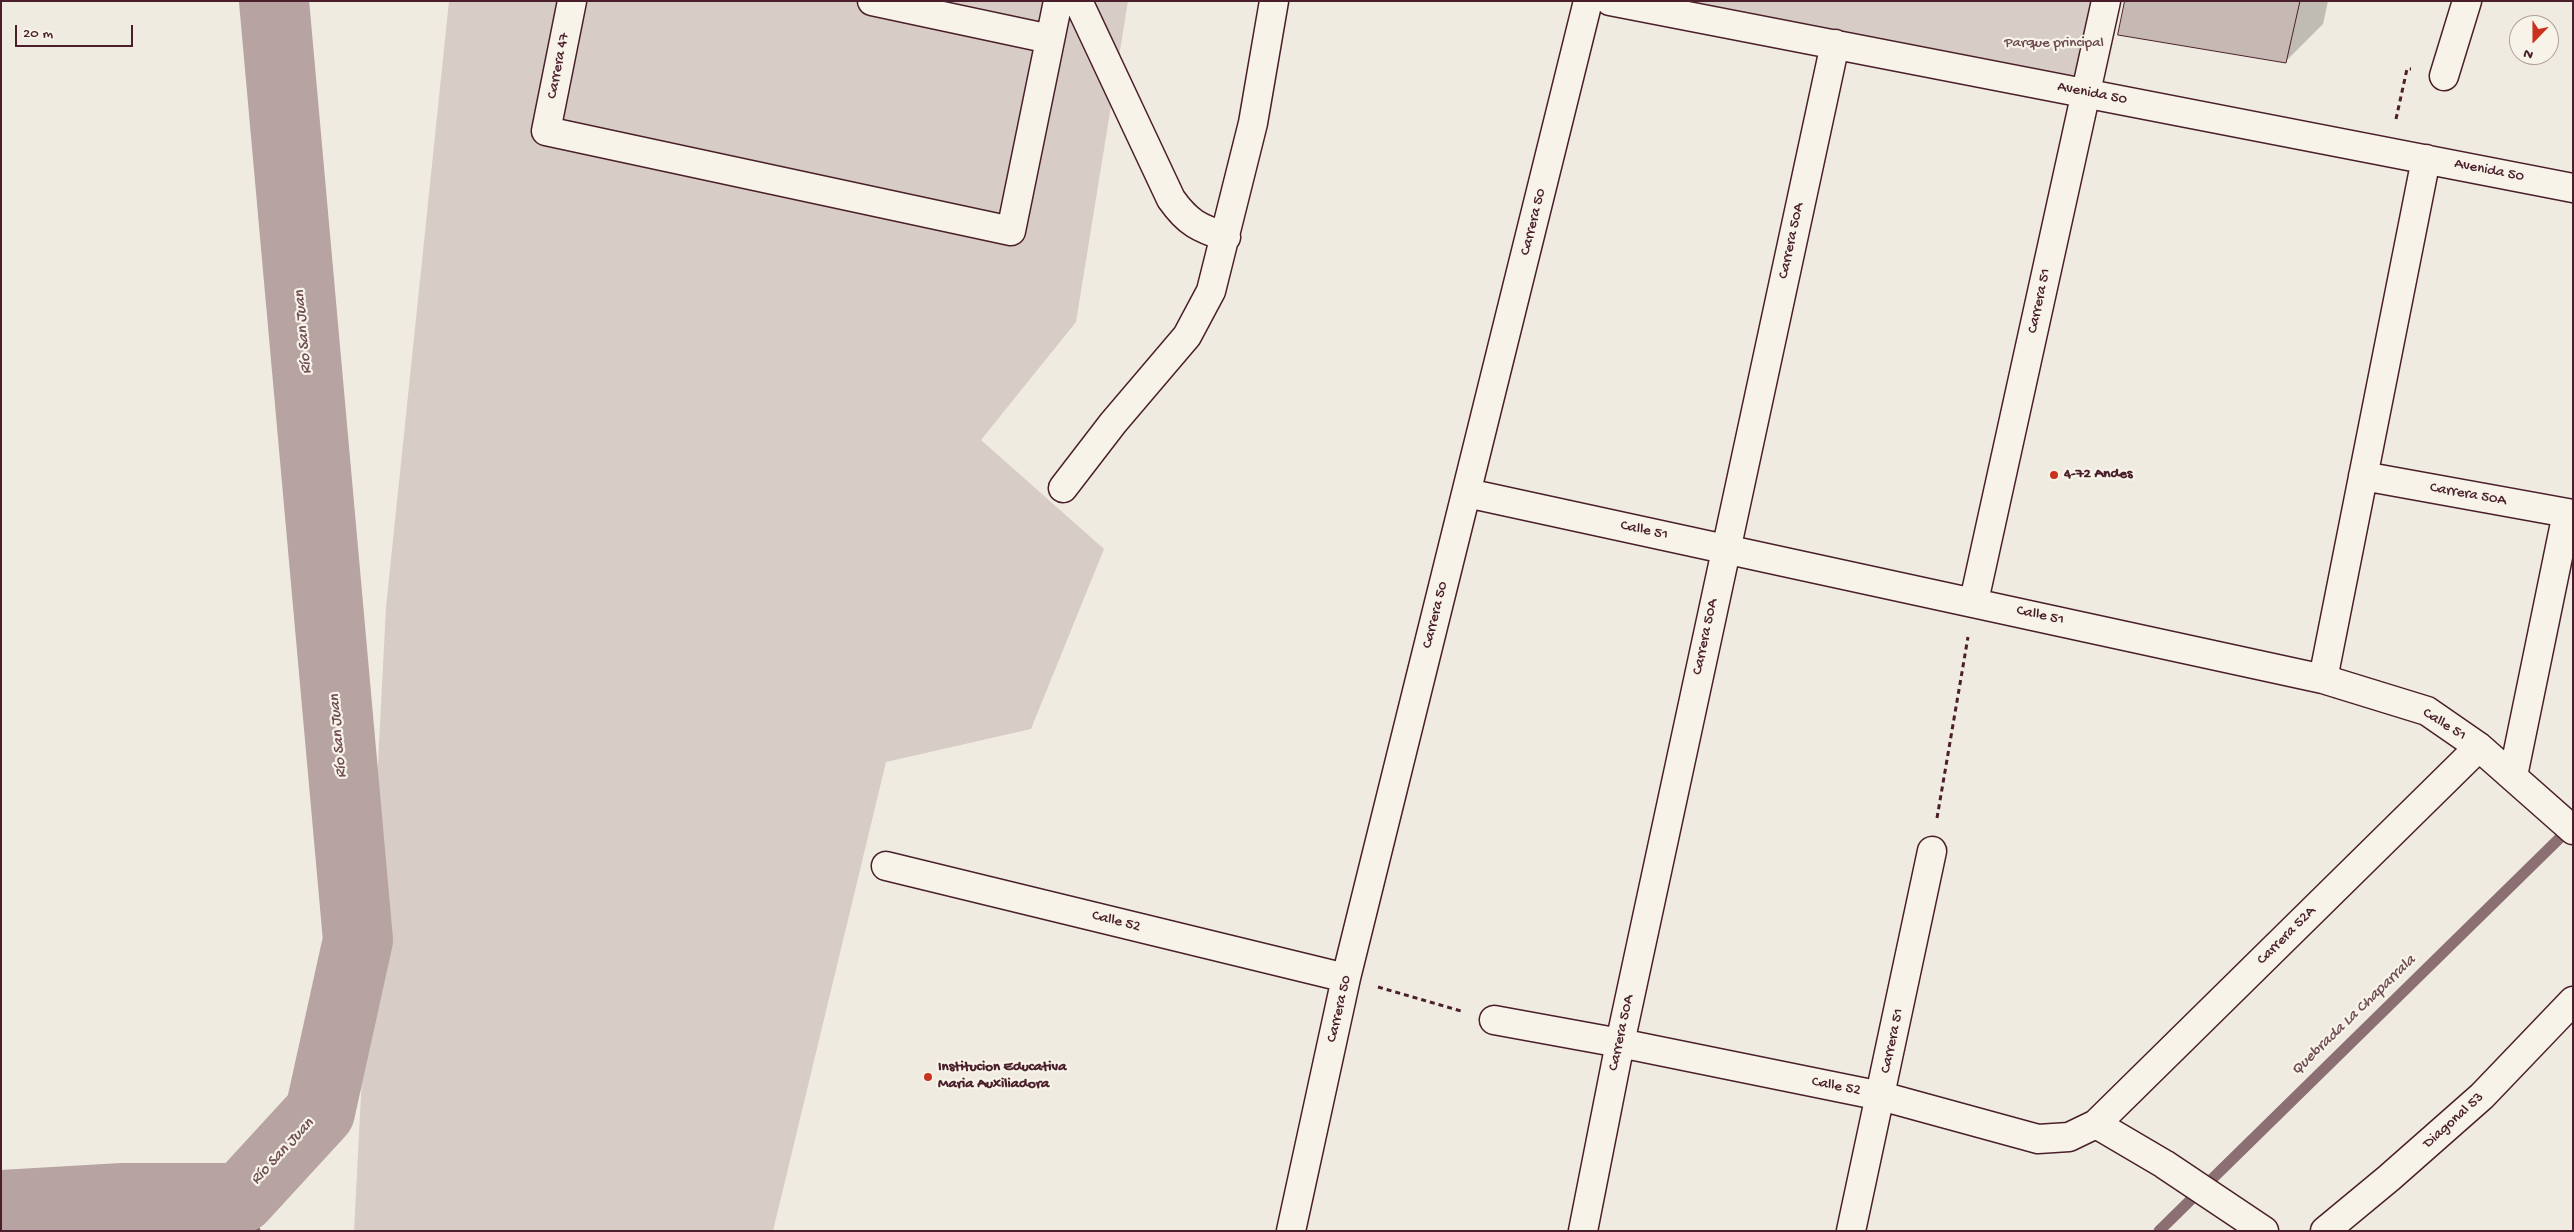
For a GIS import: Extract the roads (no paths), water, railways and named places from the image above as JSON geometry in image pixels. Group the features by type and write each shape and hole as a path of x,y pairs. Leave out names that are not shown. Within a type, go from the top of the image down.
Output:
{"street":[{"name":"Carrera 47","path":"572,1 546,131 1011,231 1050,39"},
{"path":"872,1 1050,39 1058,1"},
{"path":"1078,1 1170,199 1181,214 1198,228 1226,237"},
{"path":"1063,488 1113,424 1187,336 1211,291 1253,123 1274,1"},
{"name":"Carrera 50","path":"1291,1231 1346,978 1588,1"},
{"name":"Avenida 50","path":"1610,1 2573,188"},
{"name":"Carrera 51","path":"1974,601 2106,1"},
{"path":"2444,76 2467,1"},
{"name":"Carrera 50A","path":"1583,1231 1620,1043 1724,548 1835,44"},
{"path":"2322,679 2426,159"},
{"name":"Carrera 50A","path":"2363,476 2570,514"},
{"name":"Calle 51","path":"1466,493 1974,601 2322,679 2427,711 2479,747 2573,830"},
{"path":"2513,776 2570,514"},
{"name":"Carrera 52A","path":"2096,1124 2479,747"},
{"name":"Carrera 51","path":"1851,1231 1932,851"},
{"name":"Calle 52","path":"886,866 1346,978"},
{"name":"Diagonal 53","path":"2325,1231 2389,1178 2482,1096 2573,1001"},
{"name":"Calle 52","path":"1494,1020 1620,1043 1881,1096 2038,1139 2069,1136 2096,1124"},
{"path":"2096,1124 2164,1164 2258,1226"}],"waterway":[{"name":"Río San Juan","path":"1,1205 123,1198 241,1198 320,1112 358,940 274,1"},
{"name":"Quebrada La Chaparrala","path":"2159,1231 2570,828"},
{"name":"Quebrada La Chaparrala","path":"241,1198 255,1231"}],"place":[{"name":"4-72 Andes","path":"2054,475"},
{"name":"Institucion Educativa Maria Auxiliadora","path":"928,1077"}],"park label":[{"name":"Parque principal","path":"2054,44"}]}
